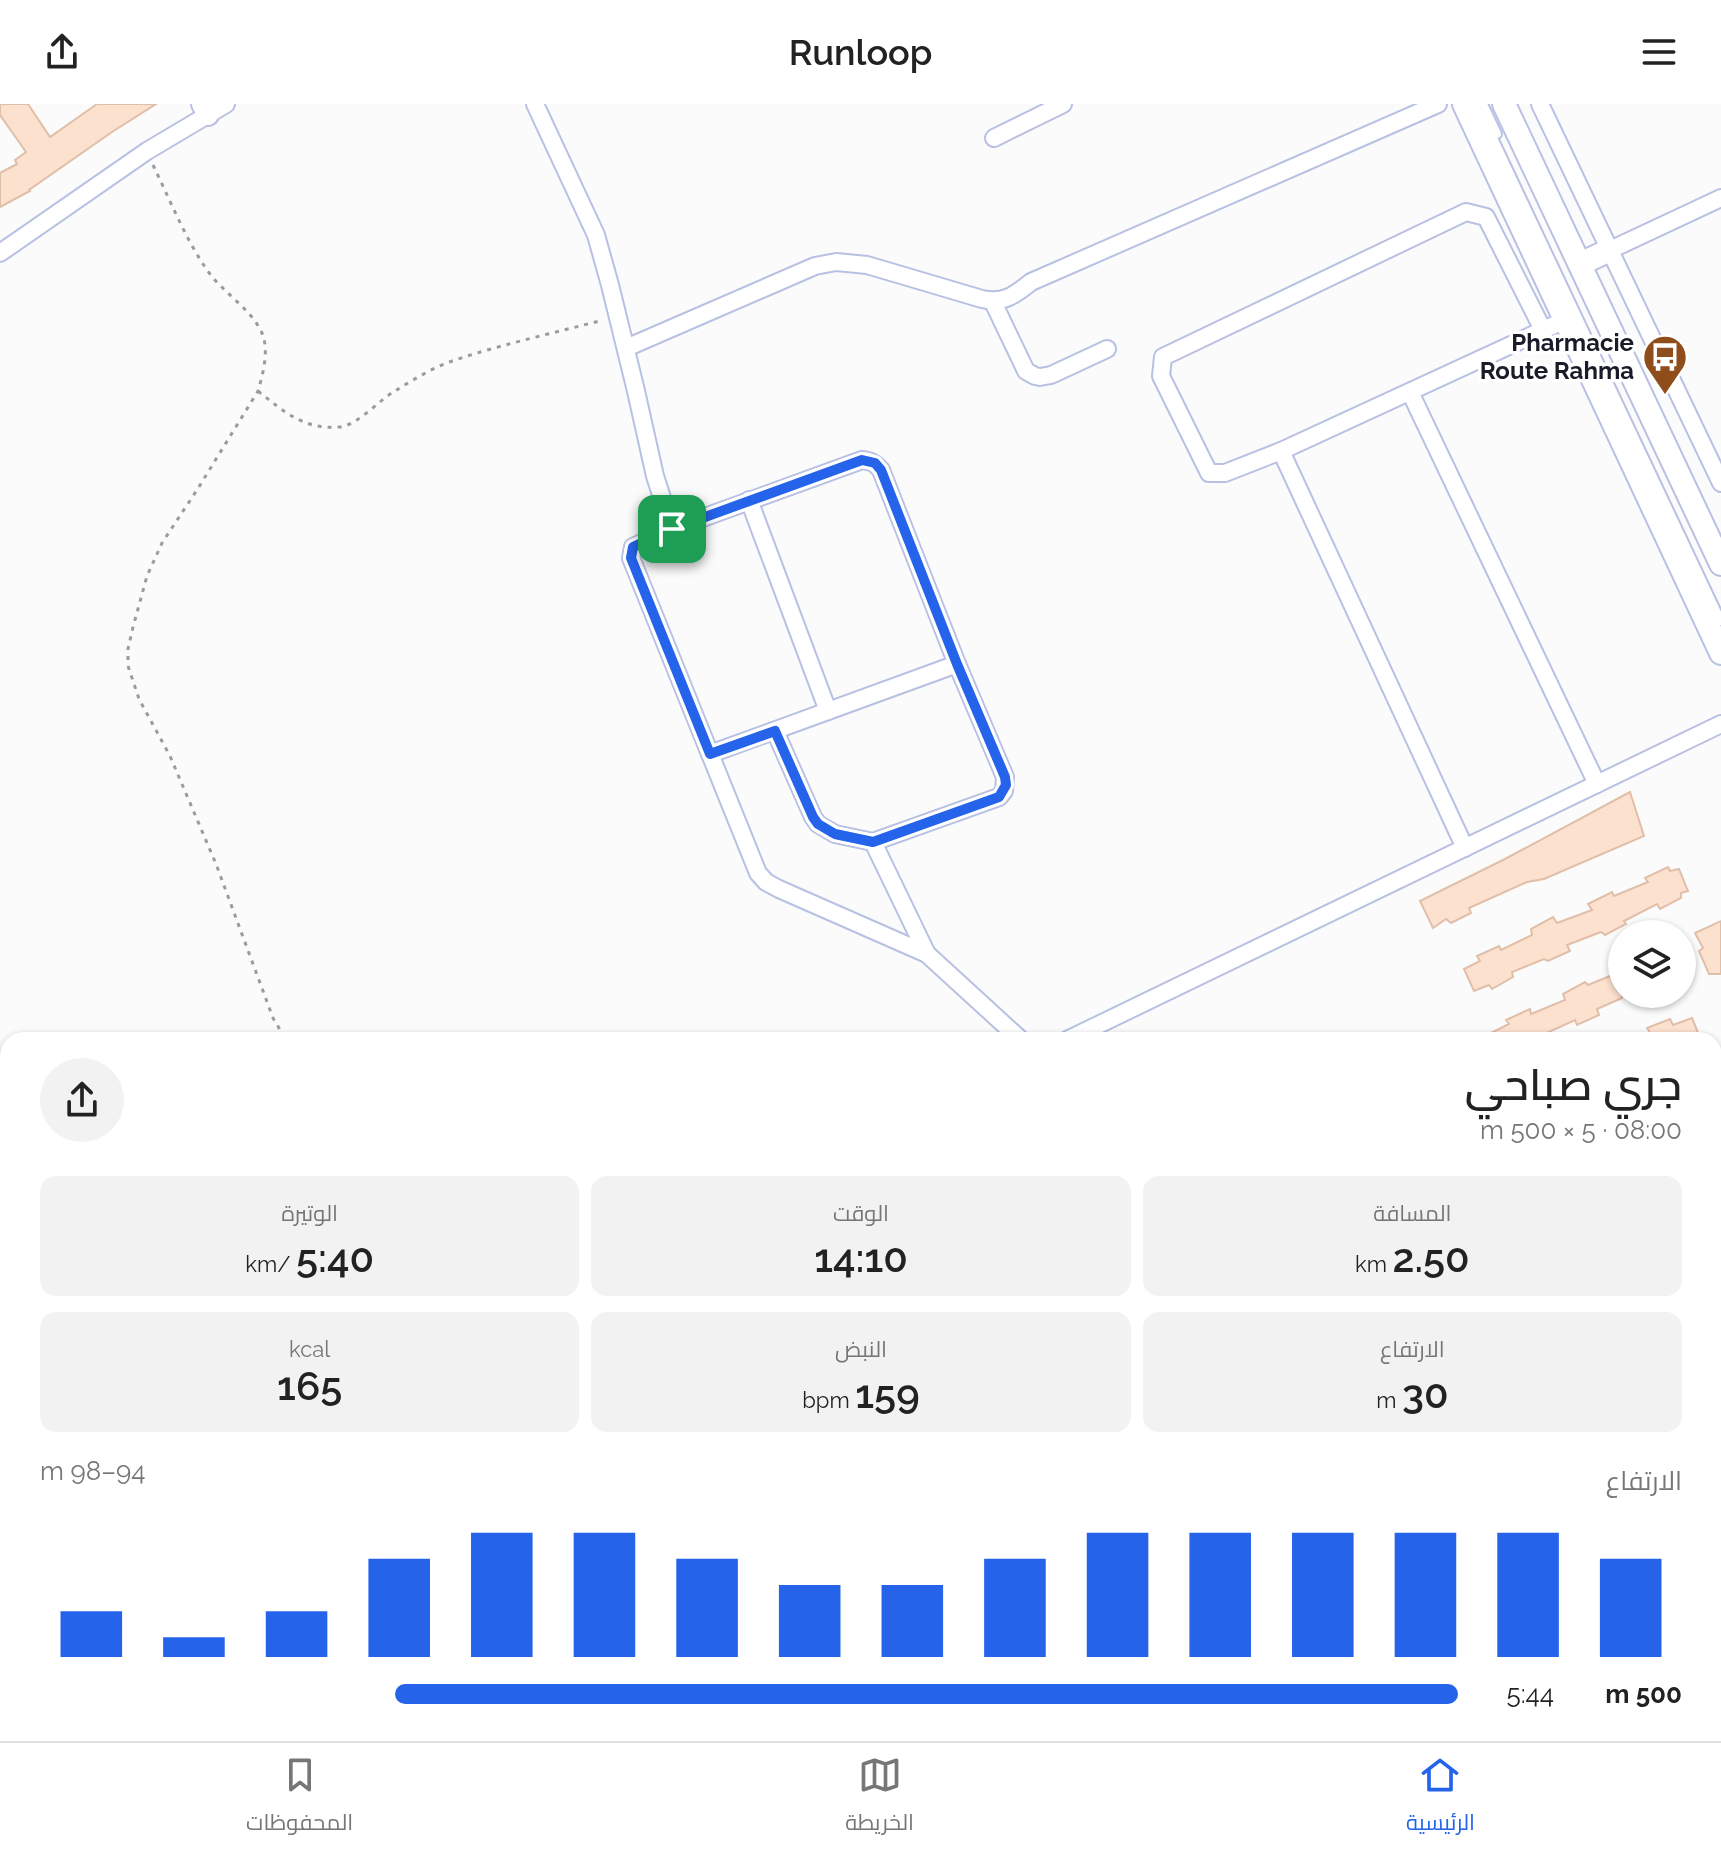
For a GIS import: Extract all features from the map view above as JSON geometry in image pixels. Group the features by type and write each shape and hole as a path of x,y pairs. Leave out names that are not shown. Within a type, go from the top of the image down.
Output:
{"main road":[{"path":"1464,104 1721,653"},
{"path":"1504,104 1721,564"},
{"path":"1580,264 1610,250"}],"street":[{"path":"0,253 205,109 226,104"},
{"path":"535,104 596,235 655,476 672,529"},
{"path":"994,138 1036,110 1063,104"},
{"path":"626,348 815,266 836,262 867,265 993,302 1013,297 1031,282 1438,104"},
{"path":"1540,104 1721,483"},
{"path":"1610,250 1721,198"},
{"path":"1543,330 1486,217 1466,212 1163,357 1161,376 1209,473 1225,473 1281,451 1565,320"},
{"path":"993,302 1026,371 1035,376 1051,375 1107,349"},
{"path":"1410,392 1597,784"},
{"path":"1281,451 1465,848"},
{"path":"775,731 813,817 818,824 835,834 873,842 999,797 1004,791 1005,777 881,470 875,463 862,460 672,529 633,547 631,558 758,873 766,882 927,954 1012,1032"},
{"path":"749,500 828,711"},
{"path":"710,754 957,664"},
{"path":"1084,1032 1721,724"},
{"path":"873,842 927,954"}],"lane":[{"path":"1477,104 1721,621"},
{"path":"1483,104 1721,609"}],"path":[{"path":"147,151 208,272 261,331 264,357 258,391 162,543 147,576 128,649 128,666 139,699 170,756 216,864 273,1018 281,1032"},
{"path":"258,391 291,417 310,424 342,428 414,379 453,361 618,316"}],"building":[{"path":"0,104 28,104 50,137 97,104 156,104 30,191 0,207 0,173 17,164 15,160 26,152 0,115"},
{"path":"1630,792 1644,836 1544,879 1527,882 1469,908 1471,913 1451,923 1446,919 1433,928 1420,901"},
{"path":"1668,867 1670,871 1679,869 1688,891 1660,909 1657,904 1626,920 1608,920 1608,933 1601,932 1567,945 1570,951 1512,972 1513,977 1492,989 1489,985 1474,991 1464,969 1480,961 1477,956 1499,946 1501,950 1532,935 1531,929 1553,917 1557,923 1592,910 1588,904 1612,892 1614,896 1648,882 1645,878"},
{"path":"1721,921 1721,974 1709,974 1699,951 1703,948 1696,933"},
{"path":"1608,977 1608,1004 1597,1009 1599,1015 1577,1025 1575,1020 1549,1032 1493,1032 1509,1024 1506,1020 1530,1009 1531,1014 1565,1000 1563,994 1585,982 1588,985"},
{"path":"1692,1018 1698,1032 1650,1032 1647,1028 1670,1019 1673,1025"}],"place":[{"name":"Pharmacie Route Rahma","path":"1665,396"}],"route":[{"path":"862,460 875,463 881,470 1005,777 1004,791 999,797 873,842 835,834 818,824 775,731 710,754 631,558 633,547 672,529 862,460"}]}
